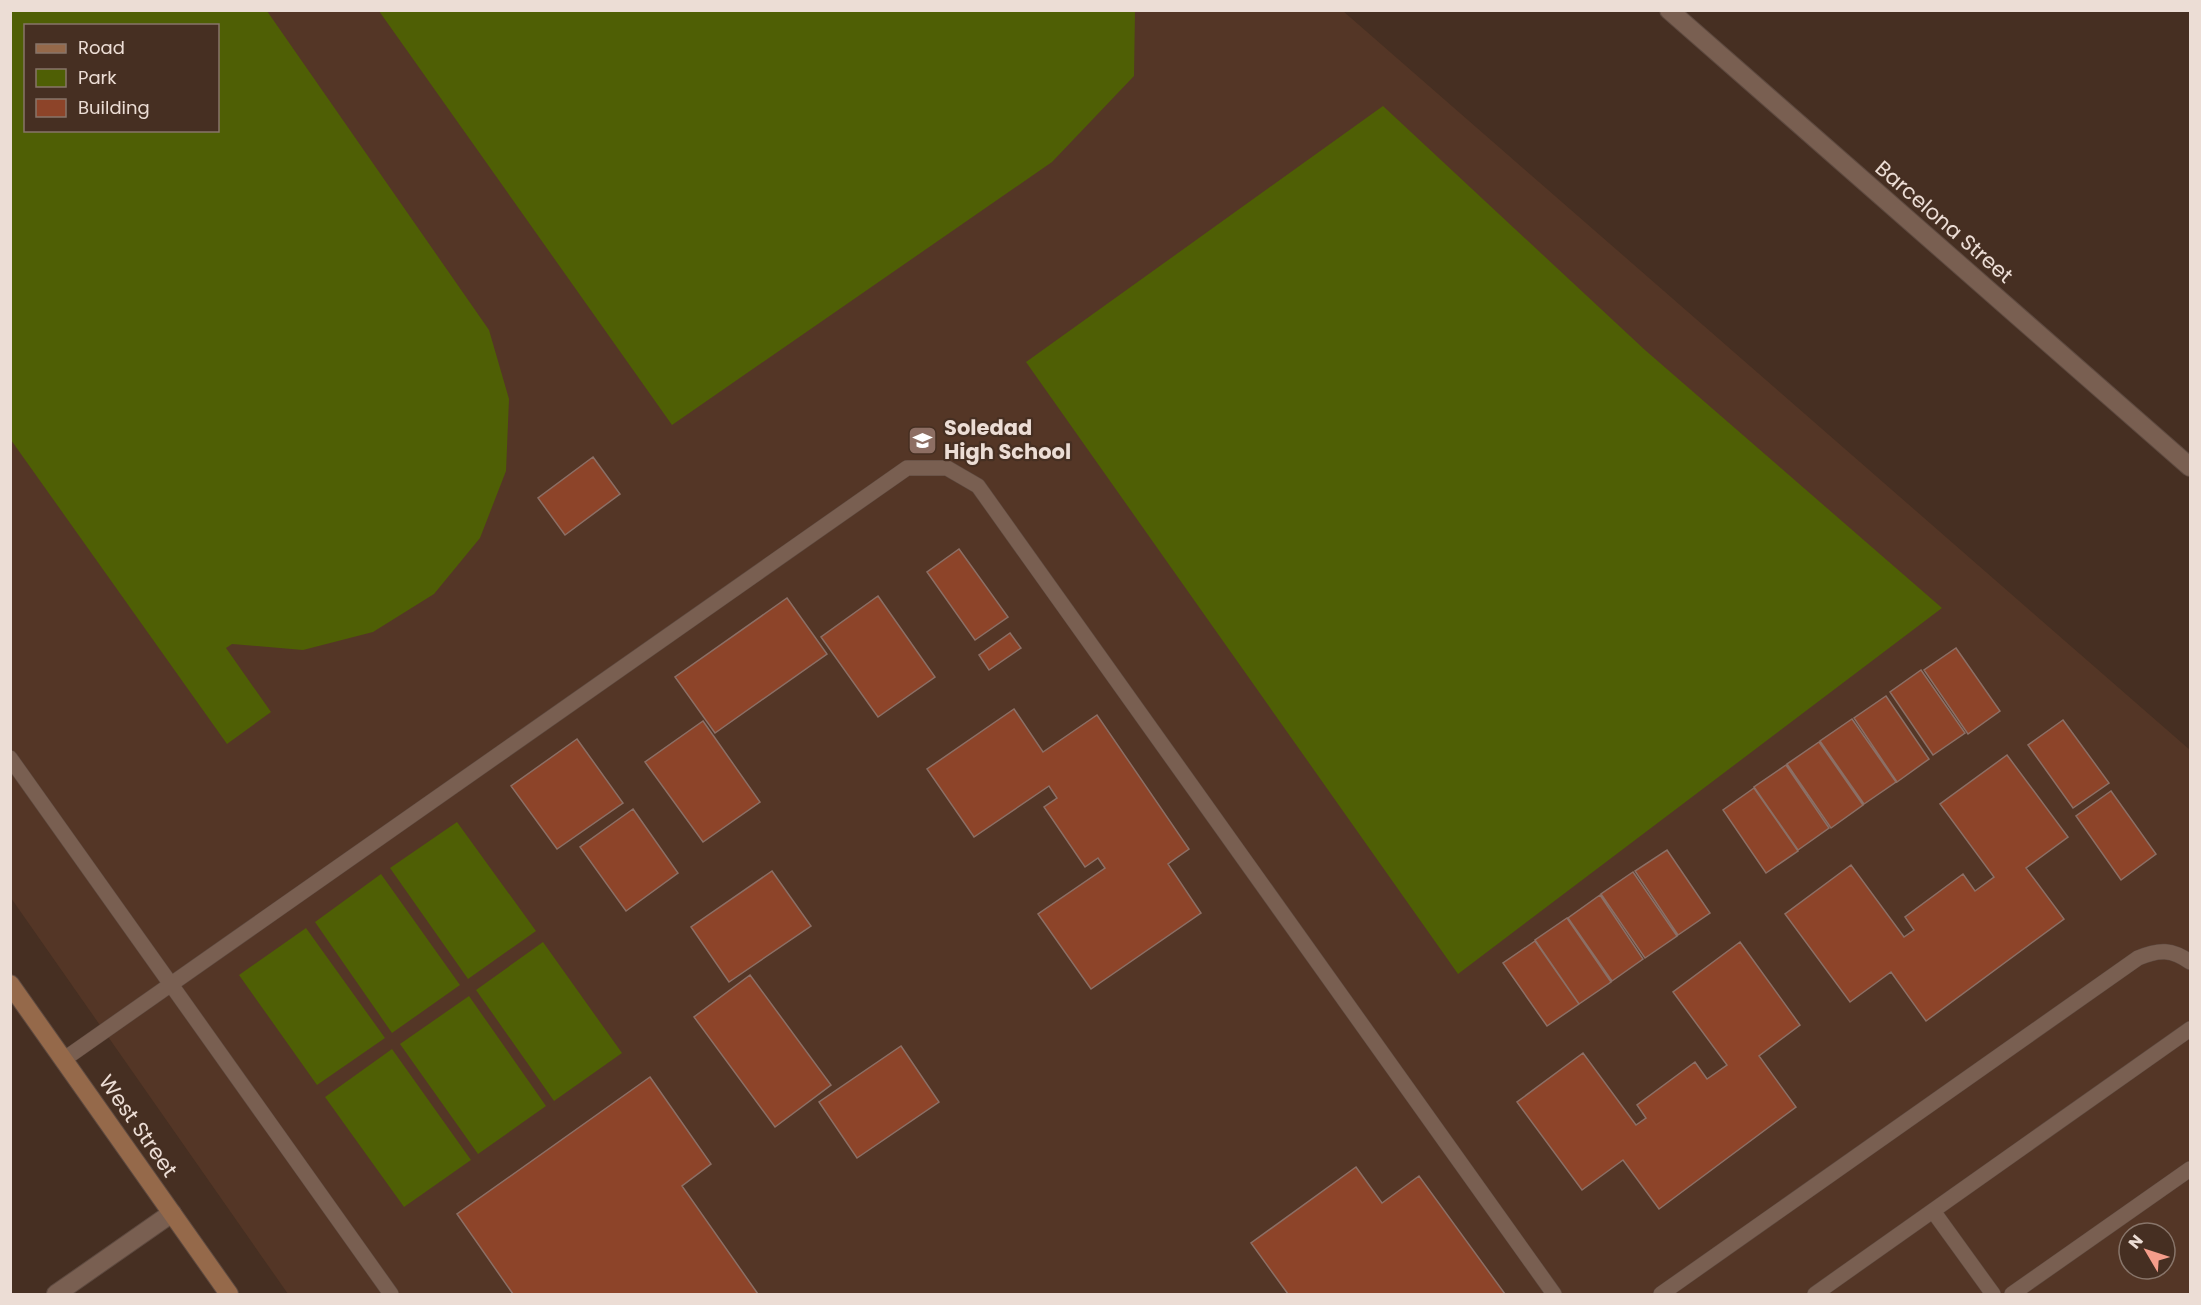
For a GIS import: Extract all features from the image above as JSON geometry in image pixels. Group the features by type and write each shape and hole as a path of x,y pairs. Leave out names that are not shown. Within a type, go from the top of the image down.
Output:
{"street":[{"name":"Barcelona Street","path":"1669,10 2190,467"},
{"name":"West Street","path":"10,984 229,1294"},
{"path":"56,1294 172,1213"}],"lane":[{"path":"63,1060 266,915 907,468 947,468 978,486 1554,1294"},
{"path":"10,758 391,1294"},
{"path":"1661,1294 2138,958 2153,952 2169,950 2190,962"},
{"path":"1815,1294 2190,1029"},
{"path":"2012,1294 2190,1169"},
{"path":"1933,1211 1993,1294"}],"shaded area":[{"name":"Soledad High School","path":"10,11 1343,11 2190,750 2190,1294 288,1294 11,898"}],"green space":[{"path":"10,11 267,11 489,330 509,399 506,471 480,538 434,594 373,632 303,650 232,644 226,648 271,712 227,744 11,440"},
{"path":"379,11 1135,11 1134,76 1052,162 672,425"},
{"path":"1383,106 1645,350 1942,608 1458,974 1026,362"},
{"path":"457,822 536,931 468,979 390,868"},
{"path":"381,874 460,985 392,1033 315,922"},
{"path":"306,928 385,1038 317,1085 239,975"},
{"path":"543,942 622,1053 554,1101 476,990"},
{"path":"469,996 546,1106 478,1154 400,1044"},
{"path":"392,1049 471,1160 404,1207 325,1097"}],"building":[{"path":"593,457 620,494 565,535 538,498"},
{"path":"959,549 1008,617 975,640 927,572"},
{"path":"878,596 935,677 878,717 821,637"},
{"path":"787,598 827,654 715,733 675,677"},
{"path":"1010,633 1021,648 989,670 979,655"},
{"path":"1956,648 2000,711 1968,734 1924,670"},
{"path":"1921,670 1965,733 1933,755 1890,692"},
{"path":"1886,696 1929,759 1897,782 1854,718"},
{"path":"1014,709 1043,752 1097,715 1189,849 1168,864 1201,913 1091,989 1038,914 1105,868 1098,858 1085,867 1044,807 1057,798 1049,786 974,837 927,769"},
{"path":"1852,719 1896,782 1864,804 1820,741"},
{"path":"2063,720 2109,783 2073,808 2028,745"},
{"path":"703,721 760,802 703,842 645,762"},
{"path":"577,739 623,803 557,849 511,786"},
{"path":"1819,742 1863,805 1831,828 1787,764"},
{"path":"2007,755 2068,837 2026,868 2064,919 1926,1021 1891,972 1850,1002 1785,914 1851,865 1904,937 1914,930 1905,917 1963,874 1975,891 1994,877 1940,804"},
{"path":"1786,765 1829,828 1798,850 1754,787"},
{"path":"1754,788 1798,851 1766,873 1723,810"},
{"path":"2111,791 2156,854 2121,880 2076,816"},
{"path":"633,809 678,873 626,911 580,847"},
{"path":"1667,850 1710,913 1678,935 1635,871"},
{"path":"772,871 811,926 729,982 691,927"},
{"path":"1633,872 1677,936 1645,958 1601,894"},
{"path":"1600,895 1643,959 1612,981 1568,918"},
{"path":"1567,918 1611,982 1579,1004 1535,940"},
{"path":"1535,941 1579,1004 1547,1026 1503,963"},
{"path":"1740,942 1800,1025 1759,1056 1796,1107 1659,1209 1623,1160 1582,1190 1517,1102 1583,1053 1636,1125 1646,1118 1637,1105 1695,1062 1707,1079 1727,1065 1673,992"},
{"path":"750,975 831,1085 775,1127 694,1017"},
{"path":"901,1046 939,1102 857,1158 819,1102"},
{"path":"650,1077 711,1164 682,1186 758,1294 513,1294 457,1214"},
{"path":"1356,1167 1382,1203 1419,1176 1505,1294 1288,1294 1251,1243"}],"place":[{"name":"Soledad High School","path":"923,440"}]}
